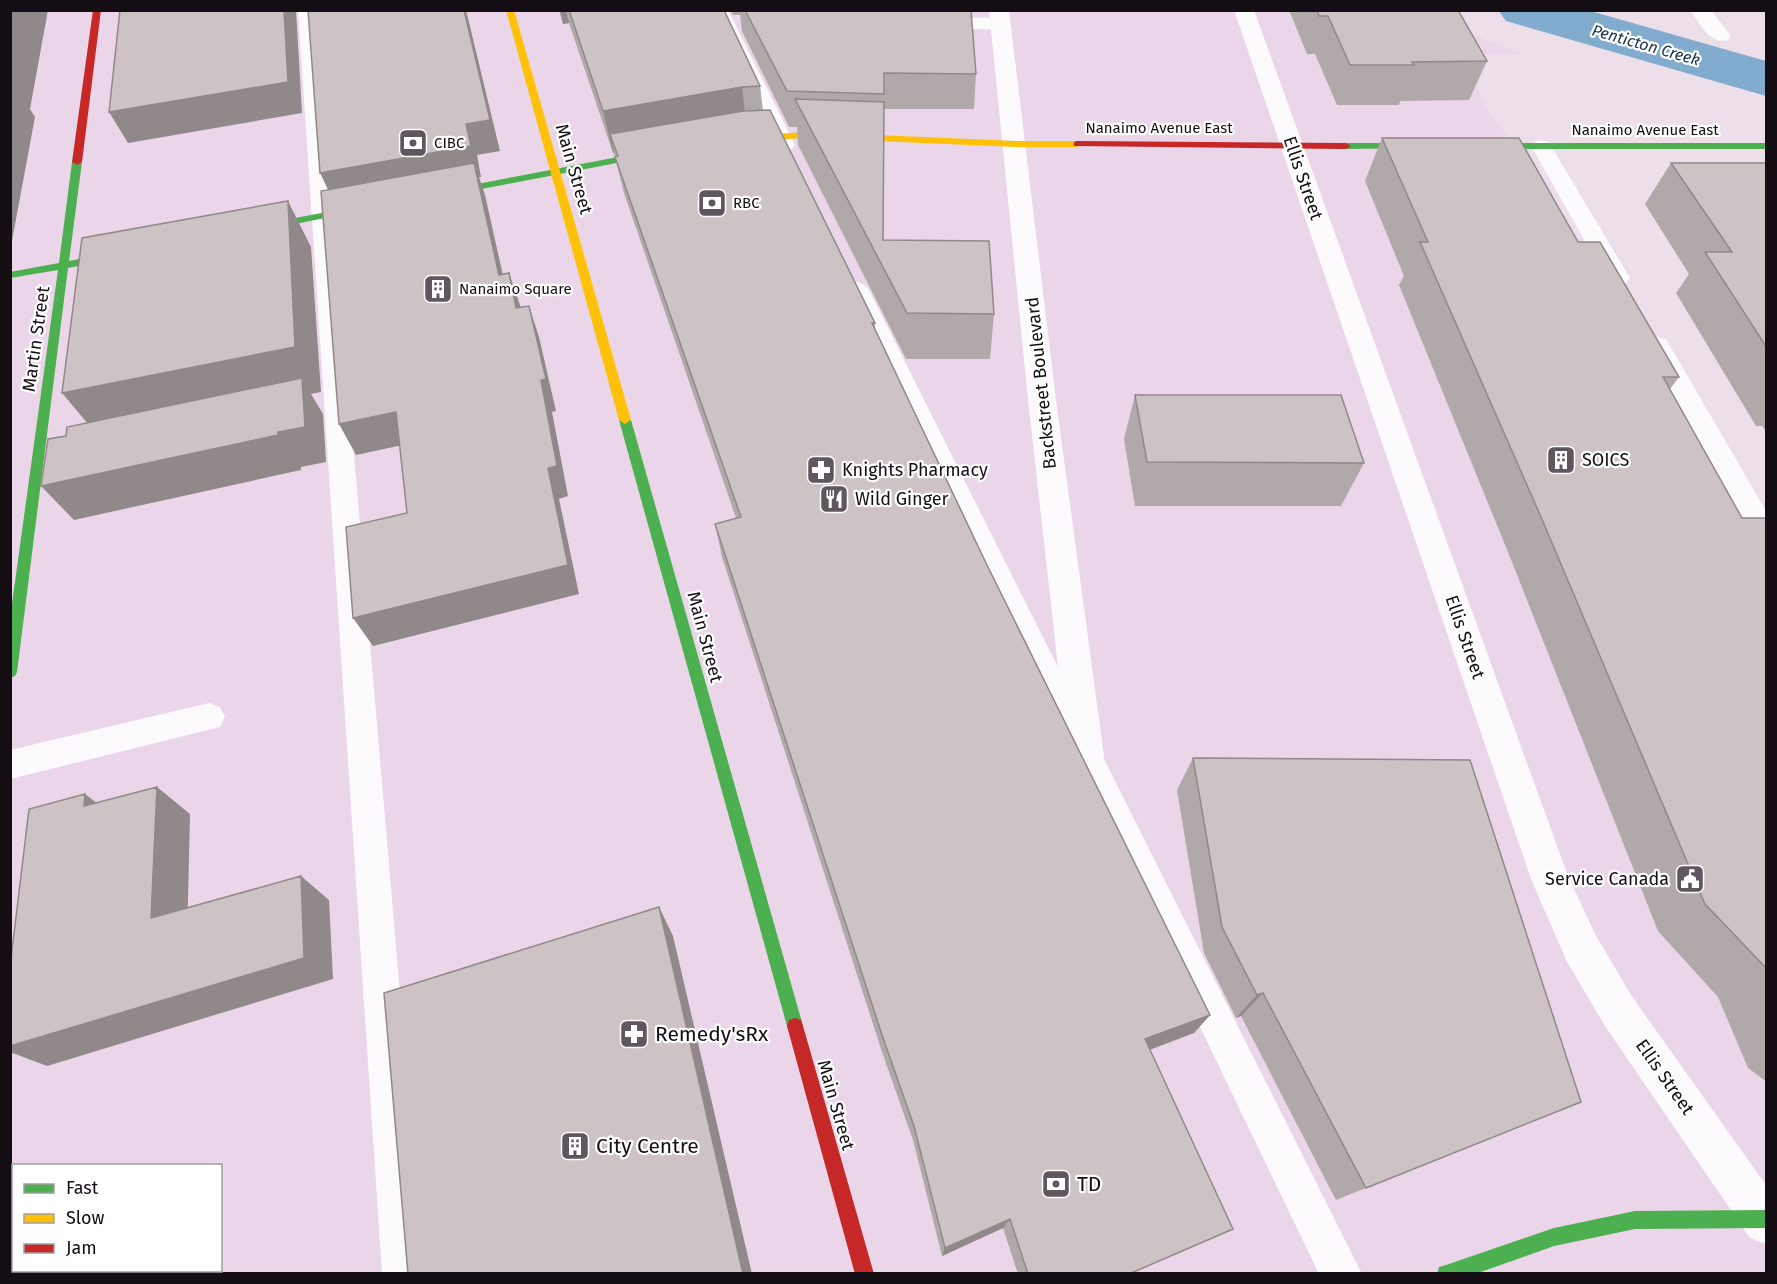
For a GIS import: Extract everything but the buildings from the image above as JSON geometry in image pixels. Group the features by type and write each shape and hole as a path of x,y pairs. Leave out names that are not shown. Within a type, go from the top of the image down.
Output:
{"main road":[{"name":"Martin Street","path":"10,672 48,460 64,265 97,10"},
{"name":"Main Street","path":"510,10 865,1274"},
{"name":"Nanaimo Avenue East","path":"727,141 780,135 1016,144 1434,146"},
{"name":"Nanaimo Avenue East","path":"1470,146 1767,146"},
{"path":"426,196 674,150"},
{"path":"244,231 380,205"},
{"path":"10,274 143,250"},
{"path":"1446,1274 1554,1237 1635,1220 1766,1220"}],"street":[{"name":"Ellis Street","path":"1244,10 1550,879 1581,948 1619,1012 1766,1220"},
{"path":"1700,10 1721,36"},
{"name":"Backstreet Boulevard","path":"1000,17 1016,144 1050,469 1086,756"}],"lane":[{"path":"307,10 322,216 325,402 403,1274"},
{"path":"917,23 1000,17"},
{"path":"732,19 780,135 796,167"},
{"path":"1541,146 1630,299"},
{"path":"842,261 1341,1274"},
{"path":"1648,330 1767,535"},
{"path":"10,765 209,717"}],"shaded area":[{"path":"733,10 737,18 965,17 965,10 1441,10 1446,23 1521,54 1458,54 1489,112 1545,181 1766,567 1766,1273 11,1273 10,11"}],"waterway":[{"name":"Penticton Creek","path":"1525,10 1766,79"}],"traffic: fast":[{"path":"1346,146 1424,146"},
{"path":"1478,146 1766,146"},
{"path":"440,194 660,152"},
{"path":"10,672 77,162"},
{"path":"254,229 368,207"},
{"path":"10,275 124,254"},
{"path":"625,420 795,1026"},
{"path":"1446,1274 1554,1237 1635,1220 1766,1219"}],"traffic: slow":[{"path":"510,10 625,420"},
{"path":"738,139 807,135 1016,144 1077,144"}],"traffic: jam":[{"path":"77,162 97,10"},
{"path":"1077,144 1346,146"},
{"path":"795,1026 865,1274"}],"place":[{"name":"CIBC","path":"413,143"},
{"name":"RBC","path":"712,203"},
{"name":"Nanaimo Square","path":"438,289"},
{"name":"SOICS","path":"1561,460"},
{"name":"Knights Pharmacy","path":"821,470"},
{"name":"Wild Ginger","path":"834,499"},
{"name":"Service Canada","path":"1690,879"},
{"name":"Remedy'sRx","path":"634,1034"},
{"name":"City Centre","path":"575,1146"},
{"name":"TD","path":"1056,1184"}]}
